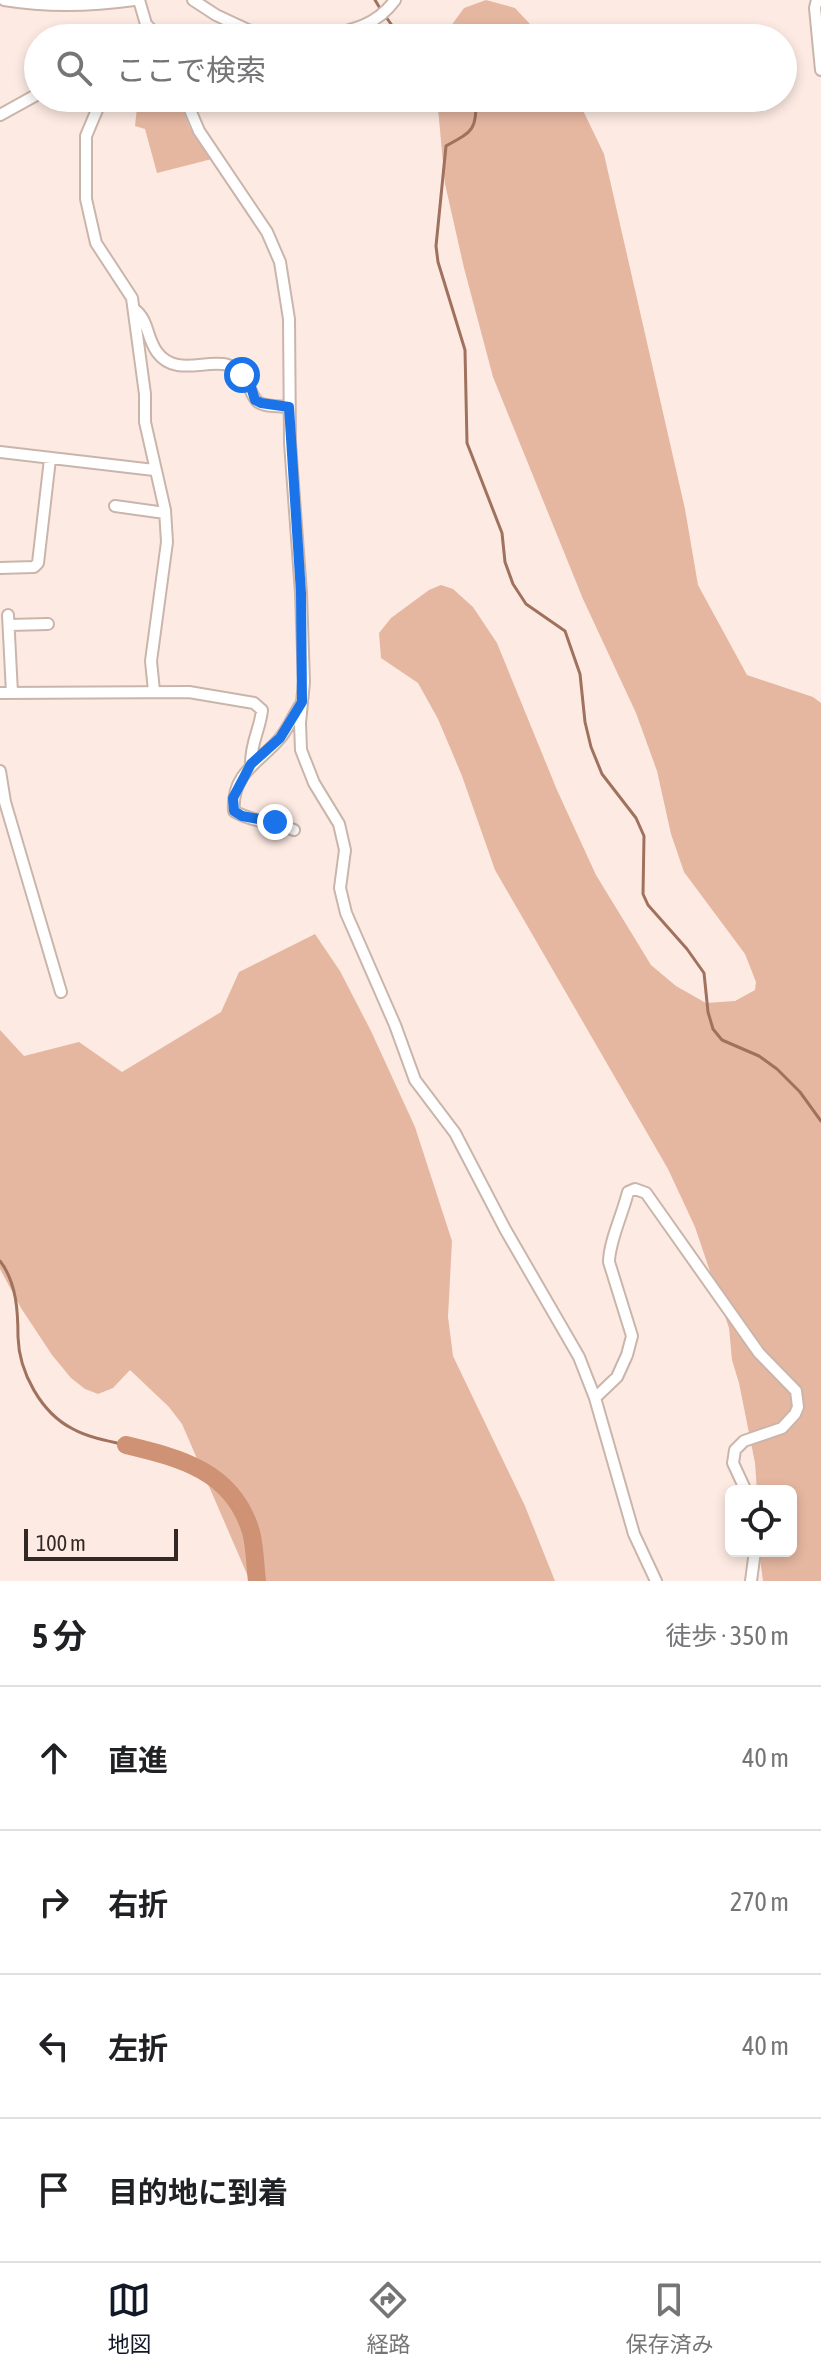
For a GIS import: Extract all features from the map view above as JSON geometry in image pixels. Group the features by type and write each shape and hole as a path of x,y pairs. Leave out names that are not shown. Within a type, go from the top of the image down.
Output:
{"street":[{"path":"4,0 44,5 137,0 146,24"},
{"path":"193,0 235,24"},
{"path":"368,24 395,0"},
{"path":"817,0 815,8 821,70"},
{"path":"0,115 24,102"},
{"path":"96,112 86,136 86,199 96,243 132,298 145,394 145,422 165,513 167,542 151,661 154,691"},
{"path":"191,112 199,131 267,232 280,262 289,319 289,407 301,593 301,750 314,783 339,824 345,850 340,888 346,913 395,1025 415,1080 455,1133 505,1229 579,1357 595,1398 634,1534 656,1581"},
{"path":"134,309 142,315 157,352 163,356 190,367 232,366 250,384 255,400 289,407"},
{"path":"0,459 0,452 154,470"},
{"path":"0,568 34,567 38,563 50,459"},
{"path":"115,506 165,513"},
{"path":"48,624 8,620 6,693 189,692 254,703 262,710 251,745 251,764"},
{"path":"294,830 275,822 242,816 234,811 233,798 251,764 280,738 302,702"},
{"path":"0,771 5,802 61,992"},
{"path":"595,1398 617,1377 632,1336 609,1262 609,1250 621,1222 628,1192 635,1189 646,1193 759,1353 796,1391 798,1407 782,1428 744,1441 735,1450 733,1463 743,1485"},
{"path":"751,1581 754,1557"}],"shaded area":[{"path":"486,0 515,8 530,24 452,24 464,8"},
{"path":"136,112 184,112 190,128 212,159 157,173 145,129 135,126"},
{"path":"438,112 584,112 604,154 685,509 698,585 747,675 813,697 821,703 821,1581 763,1581 760,1557 797,1557 797,1485 757,1485 755,1463 732,1360 729,1328 695,1227 668,1169 495,870 438,719 418,683 381,658 379,633 391,618 429,590 441,585 453,589 473,607 497,643 557,790 596,875 651,965 676,986 706,1003 735,1001 755,990 756,982 745,954 684,872 671,834 657,771 636,713 583,599 493,377 445,184"},
{"path":"315,934 340,971 415,1127 452,1241 448,1317 453,1356 525,1506 555,1581 250,1581 182,1424 169,1407 130,1370 113,1388 98,1394 71,1378 21,1308 0,1269 0,1030 24,1056 79,1042 122,1072 221,1012 239,972"}],"waterway":[{"path":"375,0 381,10"},
{"path":"386,17 391,24"},
{"path":"475,112 474,123 468,133 446,146 436,246 465,350 467,443 502,533 505,562 513,584 526,604 565,631 580,674 591,747 602,774 636,818 644,836 643,894 648,905 704,973 713,1029 722,1040 759,1056 777,1069 800,1092 821,1121"},
{"path":"0,1261 10,1279 15,1298 23,1364 42,1402 61,1422 73,1429 126,1445"},
{"path":"126,1445 185,1462 218,1481 231,1494 243,1511 251,1532 257,1581"}],"route":[{"path":"242,375 250,384 255,400 289,407 301,593 302,702 280,738 251,764 233,798 234,811 242,816 275,822"}]}
